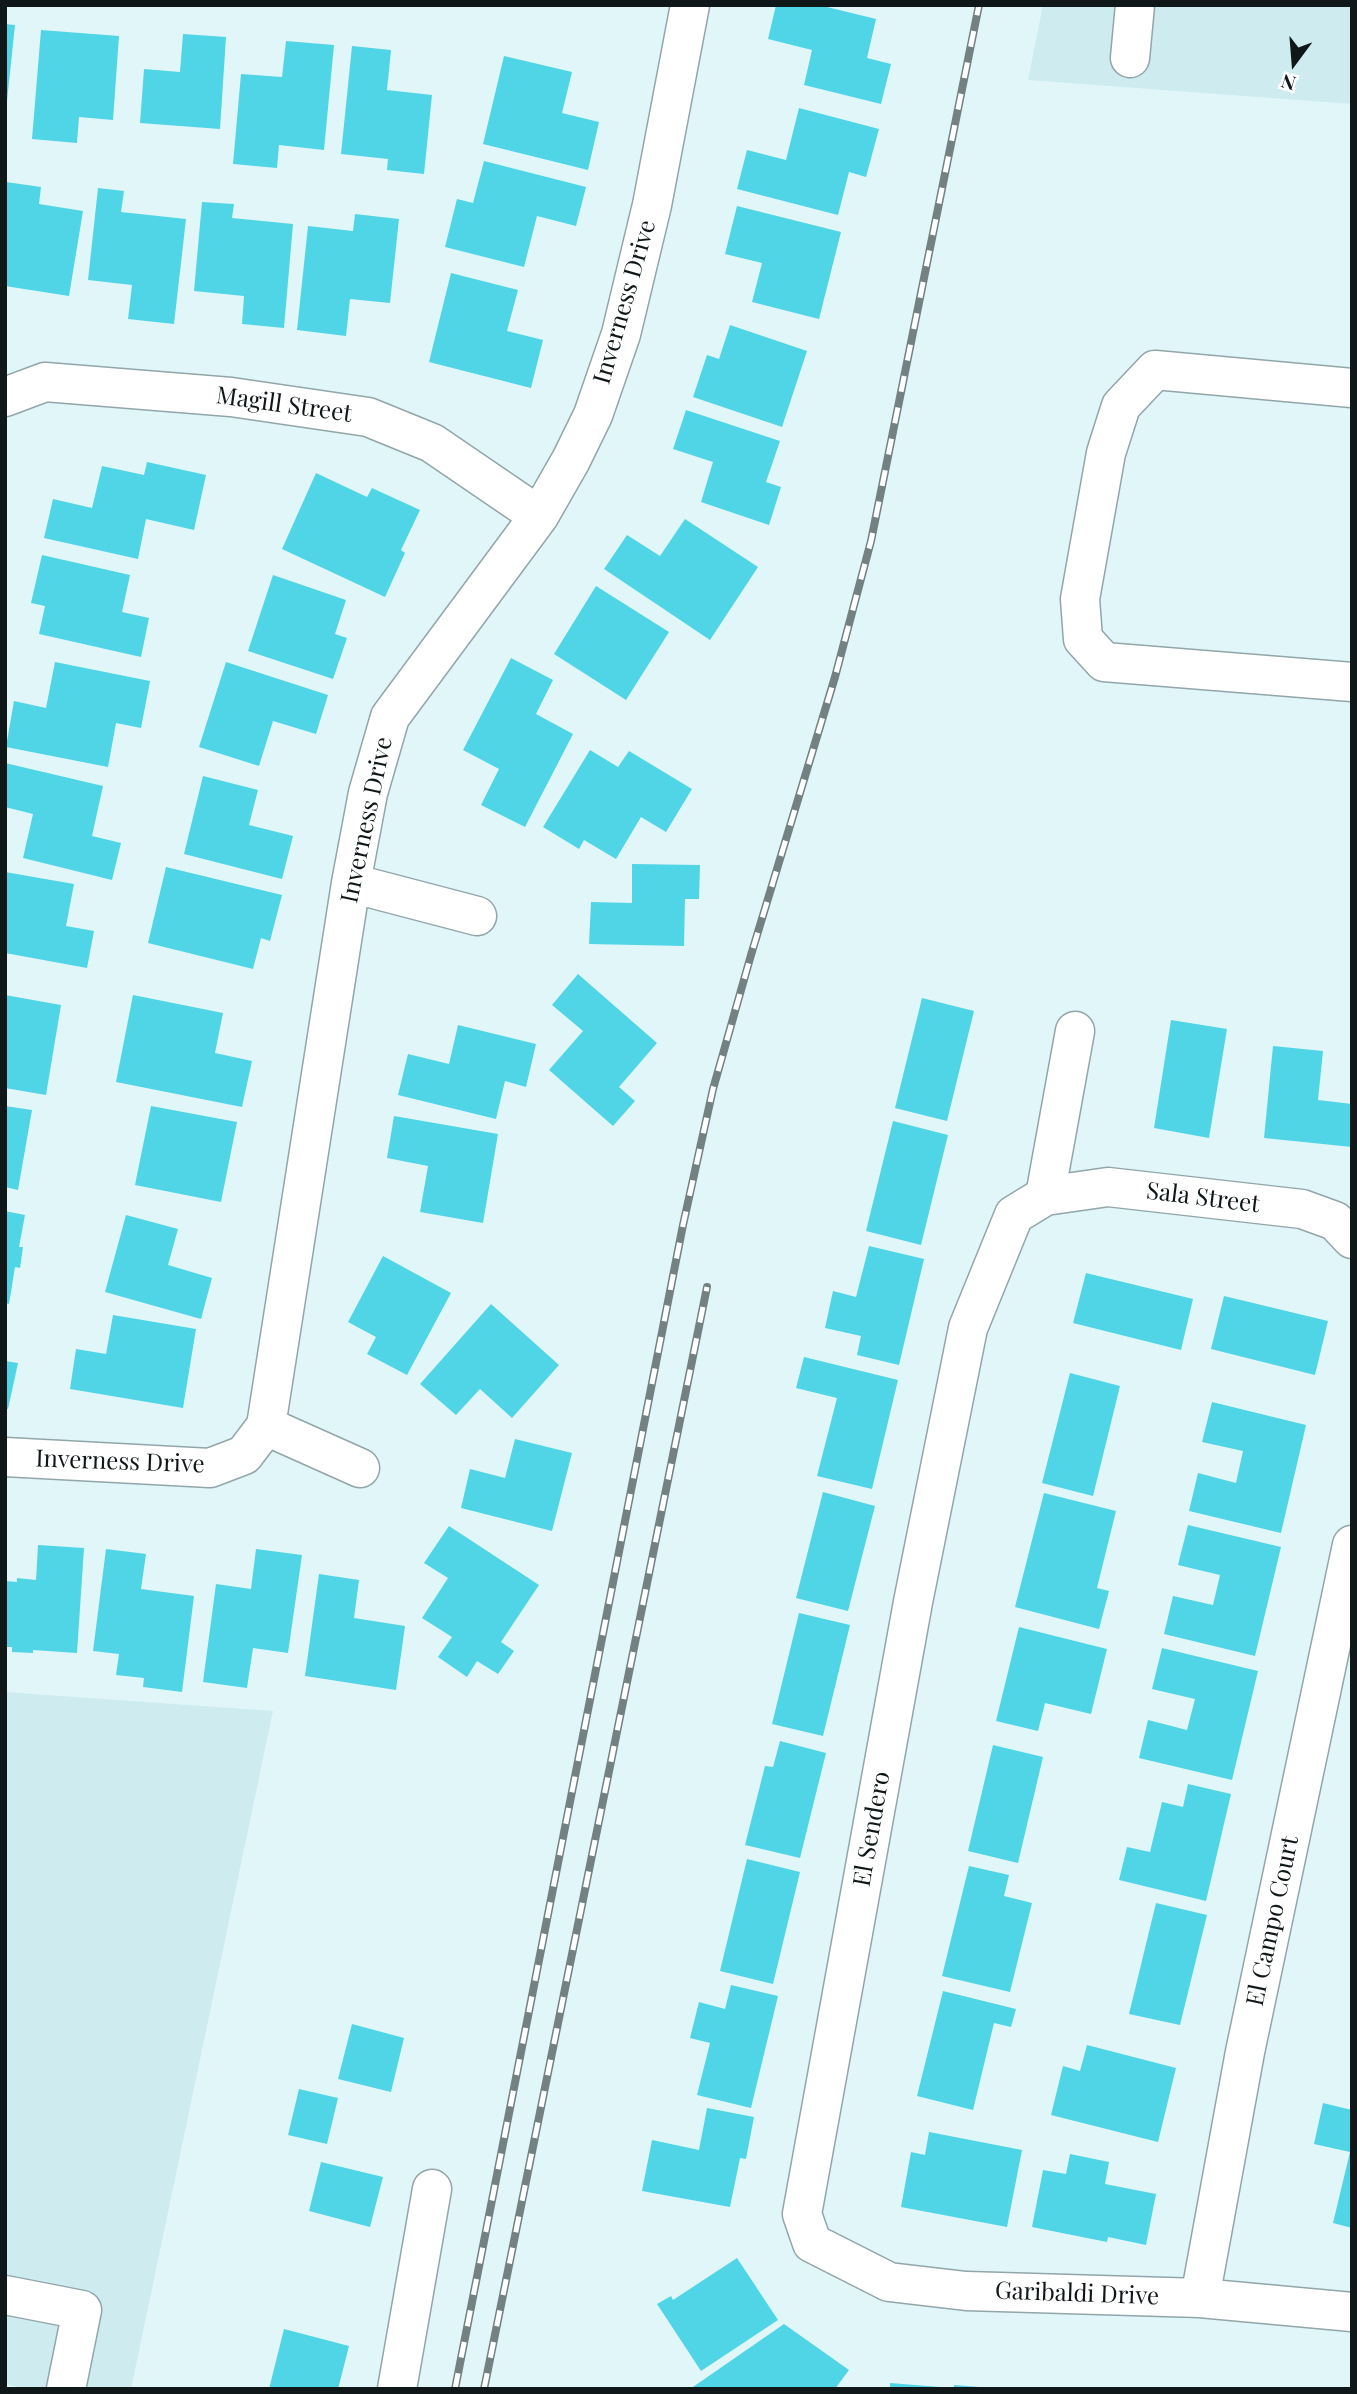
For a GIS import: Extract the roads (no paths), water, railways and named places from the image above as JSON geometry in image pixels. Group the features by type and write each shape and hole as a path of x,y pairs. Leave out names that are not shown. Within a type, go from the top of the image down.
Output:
{"street":[{"name":"Inverness Drive","path":"5,1457 210,1468 244,1455 266,1426 351,883 368,793 390,717 539,516 593,415 621,334 652,205 690,5"},
{"path":"1130,58 1135,5"},
{"path":"1352,388 1155,370 1121,406 1110,442 1080,599 1083,639 1104,662 1352,682"},
{"name":"Magill Street","path":"5,397 45,382 231,397 368,416 432,443 539,516"},
{"path":"351,883 477,916"},
{"path":"1045,1196 1075,1031"},
{"name":"Sala Street","path":"951,1414 968,1328 1014,1215 1045,1196 1108,1187 1302,1209 1335,1221 1352,1239"},
{"name":"El Sendero","path":"812,2244 802,2214 913,1602 951,1414"},
{"path":"266,1426 360,1468"},
{"name":"El Campo Court","path":"1200,2298 1245,2052 1352,1545"},
{"path":"397,2389 432,2189"},
{"name":"Garibaldi Drive","path":"812,2244 889,2282 966,2291 1200,2298 1352,2312"},
{"path":"5,2295 82,2310 66,2389"}],"railway":[{"path":"455,2389 683,1225 713,1089 835,677 871,541 979,5"},
{"path":"484,2389 707,1287"}]}
